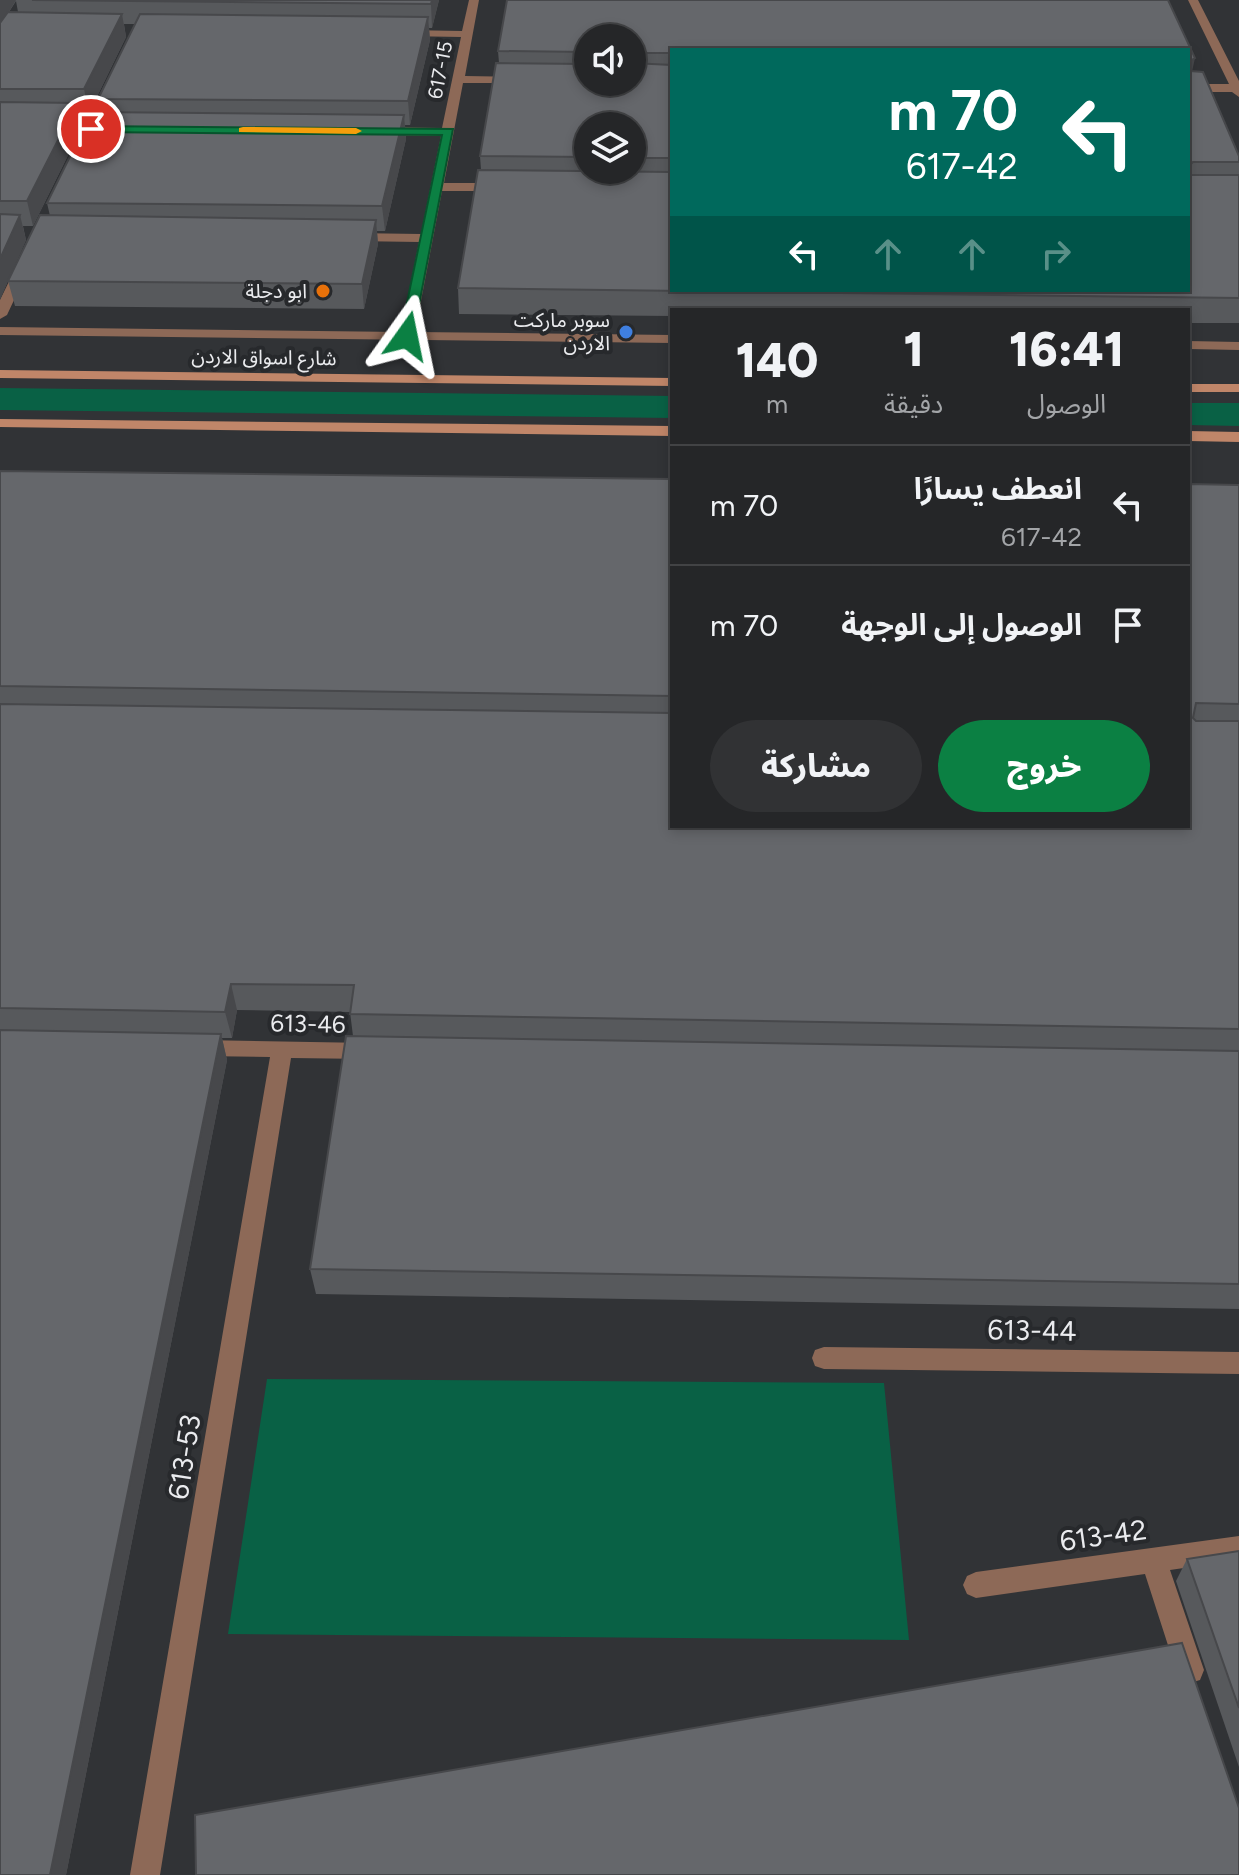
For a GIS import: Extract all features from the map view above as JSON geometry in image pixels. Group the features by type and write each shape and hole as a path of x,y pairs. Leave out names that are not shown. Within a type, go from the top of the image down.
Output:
{"main road":[{"name":"شارع اسواق الاردن","path":"0,374 670,382"},
{"path":"1190,388 1239,388"},
{"path":"0,423 670,431"},
{"path":"1190,436 1239,437"}],"street":[{"name":"617-15","path":"407,336 474,0"},
{"path":"1190,88 1238,91 1193,0"},
{"path":"389,33 467,34"},
{"path":"459,79 530,80"},
{"path":"0,119 99,121"},
{"path":"371,131 449,132"},
{"path":"438,187 516,187"},
{"path":"334,237 427,238"},
{"path":"0,315 25,261"},
{"path":"0,331 670,339"},
{"path":"1190,345 1239,346"},
{"name":"613-46","path":"172,1048 393,1051"},
{"name":"613-53","path":"145,1875 282,1049"},
{"name":"613-44","path":"824,1358 1239,1363"},
{"name":"613-42","path":"976,1585 1239,1548"},
{"path":"1153,1560 1196,1689"}],"green space":[{"path":"0,388 670,396 670,418 0,410"},
{"path":"1190,403 1239,403 1239,426 1190,425"},
{"path":"267,1379 884,1383 909,1640 228,1634"}],"building":[{"path":"32,0 432,0 431,4"},
{"path":"507,0 1168,0 1195,58 1190,61 1190,48 670,48 670,53 646,53 646,24 574,24 574,52 498,51"},
{"path":"8,12 122,14 84,89 0,89 0,23"},
{"path":"140,14 428,17 408,101 98,99"},
{"path":"1190,61 1191,71 1203,72 1239,162 1193,162 1190,165"},
{"path":"496,63 574,64 574,96 646,96 646,64 670,65 670,158 646,158 646,112 574,112 574,157 480,156"},
{"path":"0,102 77,103 27,201 0,201"},
{"path":"92,112 404,115 382,206 47,203"},
{"path":"1190,165 1191,175 1239,175 1239,298 770,292 1190,292"},
{"path":"478,170 574,171 574,184 646,184 646,172 670,172 670,291 458,288"},
{"path":"0,214 20,215 0,259"},
{"path":"40,215 376,220 362,284 8,281"},
{"path":"0,471 670,479 670,696 0,686"},
{"path":"1190,484 1239,485 1239,704 1196,703 1193,718 1196,721 1239,721 1239,1029 350,1014 354,985 231,984 225,1012 0,1008 0,704 670,713 670,828 1190,828"},
{"path":"0,1030 221,1034 50,1875 0,1875"},
{"path":"346,1036 1239,1051 1239,1284 310,1269"},
{"path":"1239,1551 1239,1708 1187,1559"},
{"path":"1182,1643 1239,1808 1239,1875 196,1875 195,1815"}],"slow traffic":[{"path":"243,130 356,131"}],"place":[{"name":"ابو دجلة","path":"323,291"},
{"name":"سوبر ماركت الاردن","path":"626,332"}],"route":[{"path":"91,129 449,132 407,336"}]}
